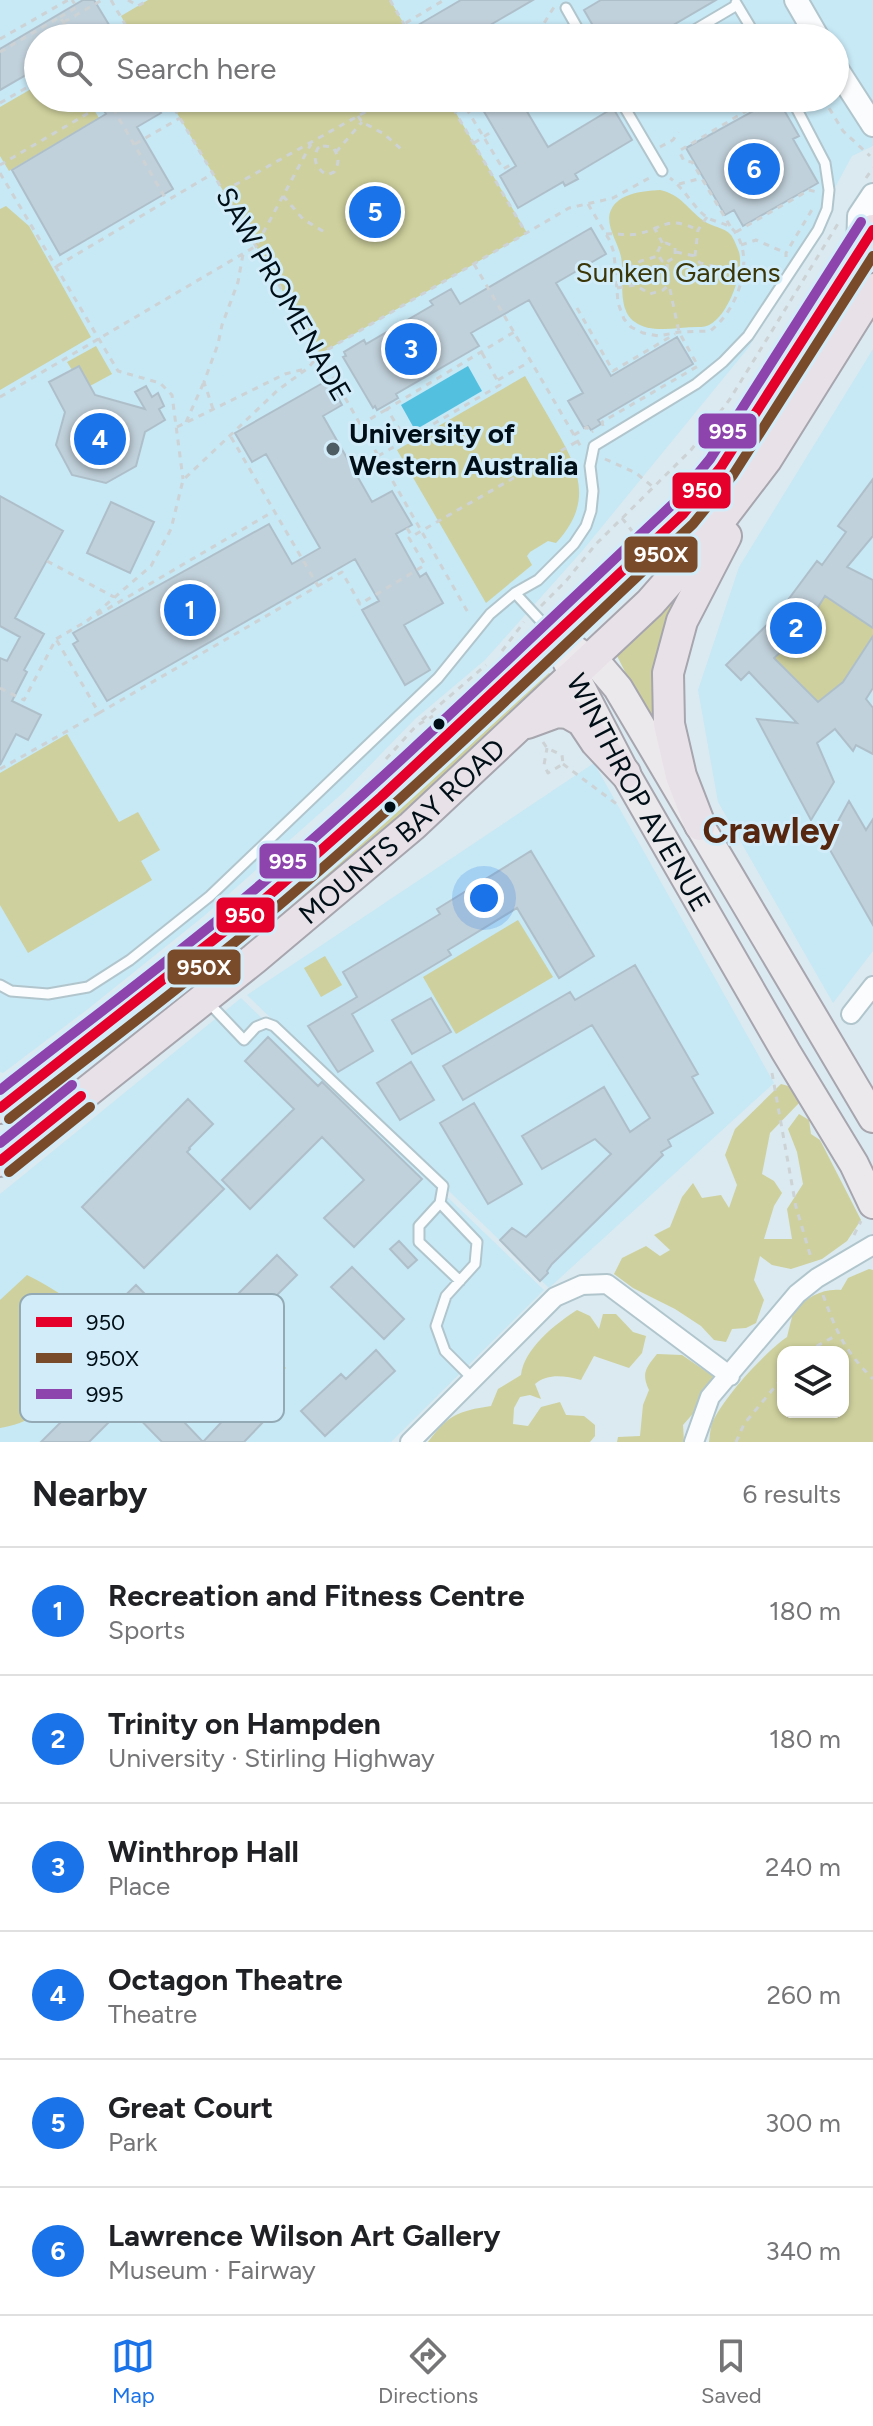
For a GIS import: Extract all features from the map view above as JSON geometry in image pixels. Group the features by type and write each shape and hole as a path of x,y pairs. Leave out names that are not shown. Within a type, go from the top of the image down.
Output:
{"highway":[{"name":"MOUNTS BAY ROAD","path":"0,1108 259,904 381,797 683,514 721,467 866,242"},
{"path":"700,825 681,776 669,724 668,673 682,621 766,460 873,289"},
{"name":"MOUNTS BAY ROAD","path":"0,1161 205,999 412,826 530,733 582,668 675,576 766,460"},
{"path":"530,733 557,712 568,713 582,721 596,742 625,773"},
{"path":"0,1086 34,1081"}],"main road":[{"name":"WINTHROP AVENUE","path":"554,636 582,668 625,773 854,1164 873,1204"},
{"name":"WINTHROP AVENUE","path":"582,668 601,668 618,688 873,1118"}],"street":[{"path":"796,0 810,24"},
{"path":"849,88 873,125"},
{"path":"866,242 859,216 869,188"},
{"path":"851,1014 873,986"},
{"path":"694,1442 710,1397 797,1294 817,1278 873,1245"},
{"path":"410,1442 555,1297 582,1285 607,1284 730,1376"}],"lane":[{"path":"702,24 736,2 749,24"},
{"path":"566,8 575,24"},
{"path":"627,112 662,171"},
{"path":"0,985 11,991 48,994 88,987 130,960 210,896 270,840 438,678 490,614 515,593 538,580 574,544 586,526 593,491 590,466 594,446 696,384 723,362 763,316 818,230 827,209 828,179 825,163 798,112"},
{"path":"515,593 554,636"},
{"path":"205,999 244,1040 256,1027 266,1023 274,1026 443,1186 440,1203 419,1226 419,1242 460,1281"},
{"path":"440,1203 477,1242 475,1264 446,1296 436,1326 445,1351 473,1379"}],"path":[{"path":"27,24 70,0 77,7 48,24"},
{"path":"60,17 64,22 102,0"},
{"path":"121,0 112,1 125,24"},
{"path":"128,0 138,6 148,0"},
{"path":"390,0 404,24 444,0"},
{"path":"543,24 558,0"},
{"path":"0,39 24,26"},
{"path":"0,52 24,38"},
{"path":"0,103 24,89"},
{"path":"0,165 90,112"},
{"path":"115,112 167,201"},
{"name":"SAW PROMENADE","path":"176,112 470,616"},
{"path":"224,191 365,112"},
{"path":"455,112 527,233"},
{"path":"468,112 503,169 514,163"},
{"path":"588,204 614,253 620,311 631,327 659,336 710,331 727,315 736,295 744,253 736,232 692,162 684,161 679,151 744,112"},
{"path":"831,112 843,131 870,156"},
{"path":"358,116 401,149"},
{"path":"134,144 180,118"},
{"path":"336,152 362,122"},
{"path":"473,143 494,130"},
{"path":"651,153 673,140 678,132"},
{"path":"0,397 256,246 311,144"},
{"path":"333,147 339,155 339,165 327,175 318,167 315,157 318,148 333,147"},
{"path":"305,156 315,157"},
{"path":"869,188 873,168"},
{"path":"183,480 320,354 569,208 613,198 662,171 679,184 707,217 730,226"},
{"path":"0,173 118,371 160,383 172,395 183,480 171,529 151,566 87,621"},
{"path":"57,266 213,173"},
{"path":"679,184 702,178"},
{"path":"736,232 809,190 819,193"},
{"path":"283,196 303,219 326,233"},
{"path":"786,261 786,253 813,208"},
{"path":"707,217 698,230 695,256 700,263 713,266"},
{"path":"533,613 691,450 730,399 841,219"},
{"path":"606,234 630,235 668,223 679,223 698,230"},
{"path":"654,227 663,244"},
{"path":"741,245 756,240 786,253"},
{"path":"676,252 675,257 667,262 662,261 658,248 671,244 676,252 695,256"},
{"path":"186,422 218,344 238,282 243,254"},
{"path":"617,276 641,261 658,256"},
{"path":"574,435 587,427 590,433 604,425 602,422 698,366 679,332 667,262"},
{"path":"474,264 583,451"},
{"path":"616,288 635,285 650,294 669,285"},
{"path":"577,308 613,371 679,332"},
{"path":"360,425 514,332"},
{"path":"378,456 500,385 482,353"},
{"path":"498,380 530,361"},
{"path":"177,427 285,374 308,368"},
{"path":"204,382 213,409"},
{"path":"387,409 406,440"},
{"path":"230,435 318,586"},
{"path":"0,769 342,572 360,604 425,565 409,538 578,441"},
{"path":"611,461 636,473 653,487"},
{"path":"0,688 24,700 56,639 274,511"},
{"path":"622,518 632,531"},
{"path":"407,528 412,536"},
{"path":"47,561 114,597"},
{"path":"56,639 99,713"},
{"path":"416,726 486,665"},
{"path":"530,733 547,748 562,755"},
{"path":"547,748 544,765 548,773 563,764"},
{"path":"562,755 570,750"},
{"path":"562,755 563,764 624,810"},
{"path":"772,1072 796,1207 817,1278 837,1335 852,1358 873,1379"},
{"path":"817,1346 837,1335"},
{"path":"736,1442 744,1424 777,1384"}],"shaded area":[{"name":"University of Western Australia","path":"0,0 873,0 873,146 852,156 749,347 583,550 485,660 415,719 345,791 204,916 3,1073 0,1072"},
{"path":"873,349 873,951 833,1003 718,802 698,690 739,567"},
{"path":"594,763 774,1083 549,1288 247,995"},
{"path":"241,998 544,1290 391,1442 0,1442 0,1194"}],"green space":[{"path":"148,0 390,0 404,24 125,24 121,16"},
{"path":"24,93 24,112 95,112 99,118 9,171 0,156 0,107"},
{"path":"176,112 455,112 527,233 320,354"},
{"name":"Sunken Gardens","path":"660,190 679,199 707,223 728,232 739,252 736,285 725,309 710,325 650,328 635,322 625,309 621,257 609,216 615,204 626,196"},
{"path":"6,206 29,226 91,337 0,390 0,209"},
{"path":"96,346 112,374 90,386 79,367 72,370 67,362"},
{"path":"525,376 571,459 579,487 579,500 568,528 556,543 548,541 530,552 527,556 532,565 486,603 397,450"},
{"path":"685,584 671,761 617,656"},
{"path":"828,591 873,616 873,636 843,682 812,706 768,663 801,634"},
{"path":"549,673 555,678 263,940 213,962 28,1112 22,1107 333,856 381,826"},
{"path":"67,734 119,822 138,812 160,850 141,861 152,880 28,953 0,905 0,773"},
{"path":"518,920 553,977 456,1034 423,977"},
{"path":"325,956 342,985 321,997 304,968"},
{"path":"781,1084 799,1089 799,1103 770,1133 762,1174 774,1181 782,1193 774,1206 764,1239 792,1239 787,1209 803,1184 797,1152 788,1129 799,1114 809,1120 811,1134 820,1140 861,1220 847,1241 822,1259 791,1269 772,1265 760,1256 754,1280 764,1300 756,1323 746,1328 732,1329 726,1342 714,1340 701,1326 614,1274 622,1258 646,1246 660,1256 670,1250 654,1235 670,1227 682,1197 693,1183 702,1198 721,1195 729,1208 737,1185 725,1155 735,1129"},
{"path":"873,1270 873,1442 709,1442 712,1423 725,1401 756,1365 777,1345 787,1337 794,1309 821,1292 841,1290 848,1278"},
{"path":"27,1275 60,1294 20,1294 22,1422 0,1428 0,1300"},
{"path":"577,1310 590,1316 599,1329 603,1314 616,1314 633,1332 646,1336 642,1353 629,1368 594,1356 581,1380 557,1376 545,1378 535,1384 541,1399 530,1395 520,1397 514,1408 513,1424 528,1426 541,1407 560,1402 566,1415 584,1416 595,1425 595,1436 590,1442 428,1442 455,1416 491,1406 498,1389 521,1375 528,1356 542,1338"},
{"path":"657,1354 682,1355 713,1376 704,1401 683,1425 684,1442 617,1442 618,1437 640,1436 643,1405 649,1390 646,1371"}],"water":[{"path":"468,366 482,391 415,430 401,405"}],"building":[{"path":"83,0 94,0 109,24 42,24"},
{"path":"461,0 533,0 492,24 420,24"},
{"path":"601,0 716,0 675,24 592,24 584,10"},
{"path":"24,35 24,76 0,90 0,49"},
{"path":"160,112 137,127 173,189 60,255 12,170 106,114"},
{"path":"484,112 527,112 548,147 606,112 615,112 632,140 575,174 578,179 565,186 563,182 518,208 500,176 516,166"},
{"path":"752,112 785,112 799,136 793,139 818,183 743,226 734,210 725,215 686,148"},
{"path":"591,228 606,254 556,283 611,376 677,337 693,364 598,420 601,424 591,430 588,426 584,428 568,401 583,393 529,300 471,333 479,346 396,394 398,398 377,410 375,406 373,408 343,357 346,356 344,352 364,340 366,344 433,305 430,301 451,289 460,304"},
{"path":"79,366 95,395 145,409 135,392 146,386 152,397 158,393 164,406 159,409 165,420 145,432 136,466 106,483 72,475 56,445 65,412 49,382"},
{"path":"328,380 342,405 323,416 372,502 392,491 412,525 396,534 420,577 426,573 443,603 404,625 430,670 405,685 362,610 379,601 355,559 107,701 73,644 78,641 73,633 269,524 292,564 320,548 266,454 252,462 235,433"},
{"path":"873,479 873,536 847,567 873,580 873,628 825,596 801,634 774,658 818,702 843,682 873,636 873,688 866,699 873,708 873,754 856,745 853,751 835,729 817,743 834,782 811,820 757,719 797,723 749,672 741,680 726,665 776,616 817,561 822,565 846,532 838,526"},
{"path":"0,496 63,531 15,618 44,634 24,670 27,672 12,701 41,715 28,740 16,734 0,765 0,658 7,661 20,637 0,626"},
{"path":"111,502 154,522 130,573 87,553"},
{"path":"849,801 866,830 873,819 873,925 826,843"},
{"path":"531,851 594,956 559,978 517,908 448,950 451,955 352,1014 373,1051 338,1072 308,1026 357,997 343,972 440,914 437,909"},
{"path":"635,965 698,1074 692,1077 713,1113 668,1140 671,1146 661,1152 663,1155 552,1264 540,1281 500,1240 512,1228 526,1237 611,1154 595,1139 542,1169 522,1136 604,1087 630,1132 650,1118 592,1025 463,1100 443,1066 570,992 575,1000"},
{"path":"431,998 451,1032 412,1054 392,1020"},
{"path":"268,1037 318,1086 322,1082 422,1179 354,1247 324,1218 364,1180 322,1137 250,1209 222,1180 294,1109 245,1061"},
{"path":"411,1062 434,1100 400,1120 377,1083"},
{"path":"188,1099 213,1124 187,1152 224,1189 144,1268 82,1207"},
{"path":"474,1103 522,1184 488,1204 440,1123"},
{"path":"399,1241 417,1260 408,1268 390,1249"},
{"path":"277,1255 297,1275 278,1294 238,1294"},
{"path":"352,1267 404,1319 384,1339 331,1287"},
{"path":"136,1285 145,1294 127,1294"},
{"path":"376,1350 395,1371 325,1436 301,1411 341,1374 346,1379"},
{"path":"61,1422 109,1422 89,1442 41,1442"},
{"path":"143,1422 184,1422 203,1442 162,1442"},
{"path":"222,1422 263,1422 244,1442 203,1442"}],"transit line":[{"name":"995","path":"0,1090 191,942 307,844 413,749 673,504 710,459 861,222"},
{"name":"950","path":"0,1108 259,904 320,851 683,514 721,467 873,230"},
{"name":"950X","path":"9,1119 270,913 431,770 693,524 733,475 873,256"},
{"name":"995","path":"0,1143 72,1085"},
{"name":"950","path":"0,1161 81,1096"},
{"name":"950X","path":"9,1172 90,1107"}],"place":[{"name":"Lawrence Wilson Art Gallery","path":"754,169"},
{"name":"Great Court","path":"375,212"},
{"name":"Winthrop Hall","path":"411,349"},
{"name":"Octagon Theatre","path":"100,439"},
{"name":"University of Western Australia","path":"333,449"},
{"name":"Recreation and Fitness Centre","path":"190,610"},
{"name":"Trinity on Hampden","path":"796,628"}],"district":[{"name":"Crawley","path":"771,830"}]}
